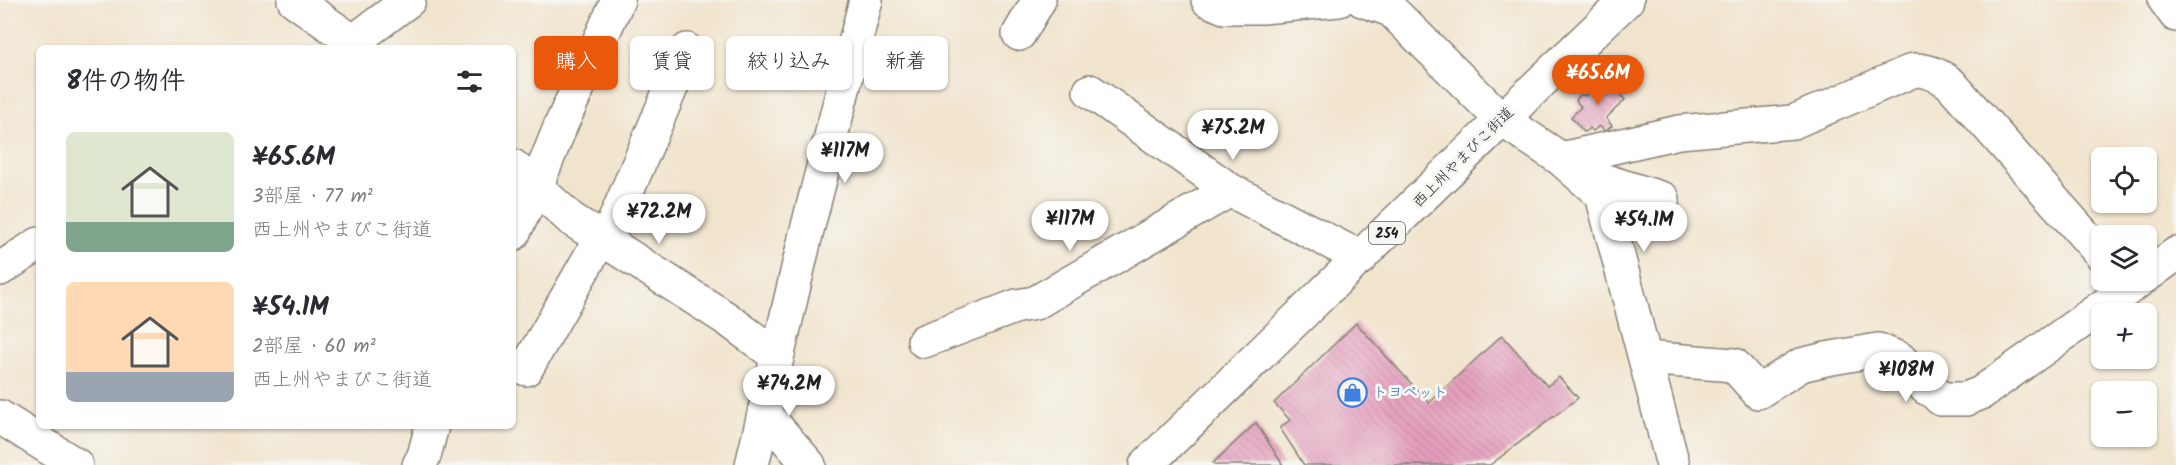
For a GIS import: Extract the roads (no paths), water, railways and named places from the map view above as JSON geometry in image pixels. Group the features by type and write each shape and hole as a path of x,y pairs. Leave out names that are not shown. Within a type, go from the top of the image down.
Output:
{"main road":[{"path":"294,0 353,45"},
{"path":"355,45 409,0"},
{"path":"516,218 524,176 561,124 618,0"},
{"path":"752,465 806,234 866,0"},
{"path":"1019,34 1038,0"},
{"path":"1208,0 1224,7 1253,7 1339,0"},
{"name":"西上州やまびこ街道","path":"1146,465 1361,258 1501,119 1627,0"},
{"path":"2165,0 2176,15"},
{"path":"1383,3 1501,119 1568,165 1602,195 1673,465"},
{"path":"1568,165 1679,132 1793,122 1914,70 1923,70 1940,75 1950,83 2091,243"},
{"path":"526,369 603,240 669,90"},
{"path":"1090,91 1230,190 1361,258"},
{"path":"1568,165 1663,199"},
{"path":"524,176 571,219 727,320 777,356"},
{"path":"924,341 1017,306 1035,303 1230,190"},
{"path":"0,269 36,246"},
{"path":"2157,267 2176,254"},
{"path":"1645,358 1734,365 1758,392 1802,365 1826,358 1878,350 1900,359 1926,388 1941,399 1966,399 1981,393 2121,291"},
{"path":"764,413 809,465"},
{"path":"0,417 76,465"},
{"path":"419,465 431,429"}],"place":[{"name":"トヨペット","path":"1352,392"}]}
